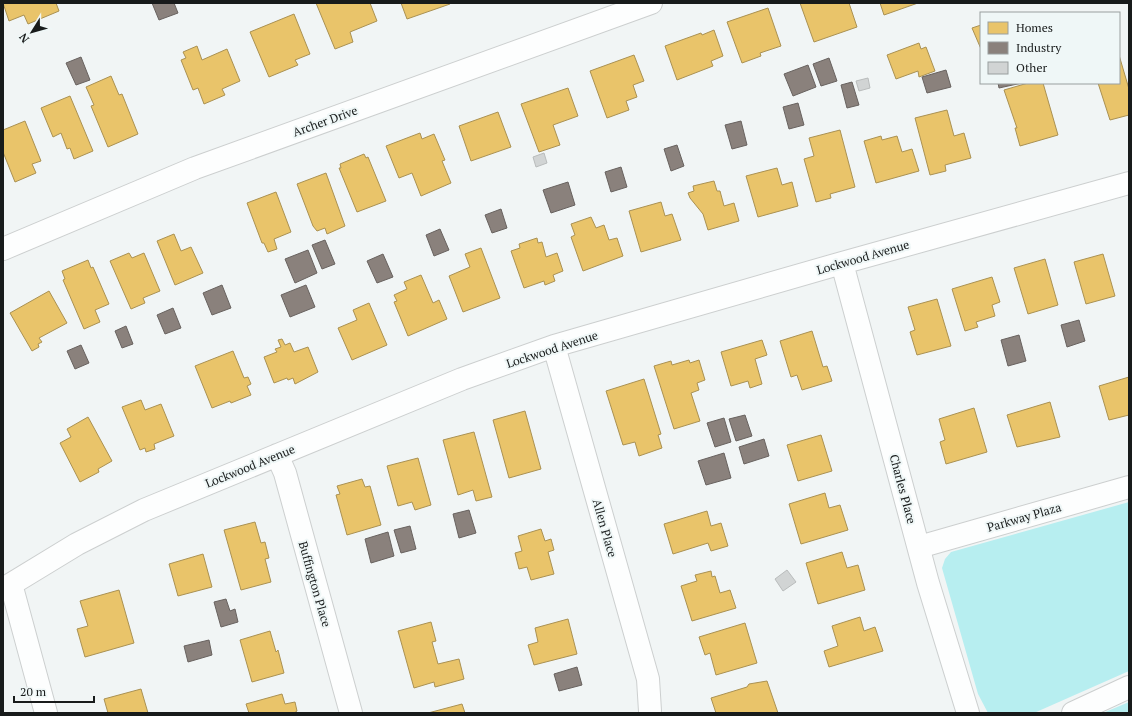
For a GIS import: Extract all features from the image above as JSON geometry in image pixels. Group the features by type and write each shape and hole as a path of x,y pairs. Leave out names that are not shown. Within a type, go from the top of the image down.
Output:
{"street":[{"name":"Archer Drive","path":"3,250 195,168 651,3"},
{"name":"Lockwood Avenue","path":"7,586 77,544 144,510 462,379 554,346 842,263 1129,183"},
{"name":"Charles Place","path":"842,263 919,547 968,713"},
{"name":"Allen Place","path":"554,346 648,679 650,711"},
{"name":"Buffington Place","path":"278,455 285,473 351,713"},
{"name":"Parkway Plaza","path":"919,547 1129,487"},
{"path":"7,586 46,713"},
{"path":"1073,713 1129,687"}],"shaded area":[{"path":"1129,502 1129,671 1034,713 988,713 978,694 942,568 945,559 951,552"},
{"path":"1129,702 1129,713 1103,713"}],"building: Homes":[{"path":"3,3 56,3 59,11 28,24 24,15 9,21"},
{"path":"316,3 370,3 377,21 350,32 353,42 335,49"},
{"path":"401,3 450,3 450,4 407,19"},
{"path":"800,3 849,3 857,27 814,42"},
{"path":"880,3 918,3 884,15"},
{"path":"768,8 781,46 760,53 761,56 742,63 727,22"},
{"path":"294,14 310,54 295,60 298,65 269,77 250,32"},
{"path":"980,25 980,47 972,28"},
{"path":"714,30 723,56 711,61 713,66 677,80 665,46"},
{"path":"919,43 921,49 926,47 935,71 919,77 918,71 896,79 887,55"},
{"path":"197,46 202,60 227,49 240,81 222,89 225,95 204,104 198,88 193,90 181,60 186,58 183,52"},
{"path":"634,55 644,81 633,85 637,97 626,101 629,110 607,118 590,71"},
{"path":"1120,58 1129,89 1129,115 1110,120 1098,84 1120,84"},
{"path":"111,76 119,95 122,94 138,134 108,147 91,106 94,105 86,87"},
{"path":"1025,84 1043,84 1058,135 1020,146 1015,128 1017,128 1004,90"},
{"path":"568,88 578,116 553,125 560,145 539,152 521,104"},
{"path":"70,96 93,151 74,159 70,148 67,149 61,133 53,137 41,108"},
{"path":"947,110 954,136 964,133 971,158 945,165 946,171 930,175 915,118"},
{"path":"498,112 511,147 471,161 459,126"},
{"path":"25,121 41,161 32,164 36,173 15,182 3,152 3,130"},
{"path":"840,130 855,187 830,194 831,198 816,202 804,159 814,156 809,138"},
{"path":"420,133 422,139 434,134 445,160 442,161 451,183 421,196 412,173 399,178 386,146"},
{"path":"881,136 882,140 897,136 902,152 912,149 919,171 876,183 864,141"},
{"path":"364,154 366,158 368,157 386,201 357,212 339,168 341,168 340,164"},
{"path":"777,168 782,185 792,182 798,206 758,217 746,176"},
{"path":"326,173 345,226 327,234 325,228 317,231 313,226 297,184"},
{"path":"714,181 717,191 720,191 724,206 734,203 739,221 708,230 703,214 690,198 688,193 694,191 693,186"},
{"path":"276,192 291,232 274,239 277,249 268,252 264,243 262,243 247,203"},
{"path":"661,202 665,216 672,214 681,240 641,252 629,211"},
{"path":"591,217 596,228 604,225 609,240 617,238 623,256 583,271 571,237 575,235 571,224"},
{"path":"174,234 181,251 191,247 203,273 175,285 157,241"},
{"path":"537,238 538,243 542,242 546,257 557,253 563,271 553,275 555,281 545,285 544,281 524,288 511,251 520,248 519,244"},
{"path":"481,248 500,298 463,312 449,276 470,267 465,254"},
{"path":"129,253 132,258 144,253 160,291 143,298 145,303 131,309 110,261"},
{"path":"1103,254 1115,296 1086,304 1074,262"},
{"path":"1045,259 1058,305 1028,314 1014,268"},
{"path":"88,260 91,268 93,267 109,304 95,310 100,322 84,329 63,280 65,279 62,271"},
{"path":"421,275 433,303 439,300 447,319 408,336 394,302 397,301 394,295 407,289 404,282"},
{"path":"992,277 1000,302 992,305 995,316 976,322 978,327 965,331 952,289"},
{"path":"49,291 67,323 39,338 42,342 38,344 39,347 32,351 10,313"},
{"path":"937,299 951,346 917,355 910,332 915,330 908,307"},
{"path":"369,303 387,345 352,360 338,328 357,320 353,310"},
{"path":"812,331 823,367 827,366 832,381 802,390 797,375 791,377 780,341"},
{"path":"282,339 285,345 290,343 294,352 308,347 318,372 295,384 293,378 288,380 287,378 274,383 264,357 277,352 275,349 281,347 278,340"},
{"path":"762,340 767,355 755,359 762,384 750,388 748,381 731,386 721,352"},
{"path":"233,351 244,378 248,377 251,384 247,386 251,395 231,403 230,401 212,408 195,366"},
{"path":"689,360 690,363 699,360 705,380 697,383 699,390 691,393 700,421 674,429 654,366 671,361 672,365"},
{"path":"1129,377 1129,415 1109,420 1099,386"},
{"path":"644,379 661,434 658,435 662,448 639,456 635,442 623,445 606,391"},
{"path":"141,400 145,410 161,404 174,436 154,444 155,449 146,452 145,448 140,450 122,407"},
{"path":"1050,402 1060,437 1017,447 1007,415"},
{"path":"974,408 987,452 946,464 940,442 945,440 939,419"},
{"path":"525,411 541,469 509,478 493,420"},
{"path":"88,417 112,461 98,469 99,472 80,482 60,443 71,437 67,429"},
{"path":"474,432 492,497 476,501 473,490 458,495 443,440"},
{"path":"821,435 832,471 798,481 787,445"},
{"path":"418,458 431,505 415,510 412,502 398,506 387,466"},
{"path":"362,479 365,487 370,486 381,525 347,535 336,495 340,494 337,486"},
{"path":"825,493 829,508 840,505 848,530 801,544 789,504"},
{"path":"707,511 711,526 721,523 728,546 711,551 708,543 673,554 664,524"},
{"path":"255,522 261,543 265,542 269,558 265,559 271,582 241,590 224,530"},
{"path":"541,529 545,541 551,539 554,550 548,552 554,574 531,580 527,567 519,569 515,553 522,551 518,536"},
{"path":"842,552 847,568 858,565 865,590 818,604 806,563"},
{"path":"203,554 212,587 178,596 169,564"},
{"path":"711,571 712,577 715,576 720,593 730,590 736,608 692,621 681,586 697,581 695,575"},
{"path":"119,590 134,643 85,657 77,629 88,626 80,601"},
{"path":"860,617 864,631 875,627 883,651 829,667 824,651 838,646 832,626"},
{"path":"568,619 577,654 534,665 528,645 538,642 535,628"},
{"path":"431,622 436,641 432,642 438,664 459,659 464,679 435,687 434,682 414,688 398,631"},
{"path":"745,623 757,663 716,675 710,653 705,655 699,637"},
{"path":"270,631 276,652 278,650 284,673 252,682 240,640"},
{"path":"767,681 778,713 716,713 711,698 747,687 749,684"},
{"path":"141,689 148,713 108,713 104,699"},
{"path":"282,694 285,704 295,702 297,711 294,713 249,713 246,704"},
{"path":"462,704 465,713 428,713"}],"building: Industry":[{"path":"152,3 174,3 178,13 159,20"},
{"path":"81,57 90,80 76,85 66,63"},
{"path":"829,58 837,81 821,86 813,64"},
{"path":"808,65 816,87 793,96 784,74"},
{"path":"946,70 951,87 927,93 922,77"},
{"path":"852,82 859,105 847,108 841,85"},
{"path":"998,84 1017,84 999,88"},
{"path":"798,103 804,125 789,129 783,107"},
{"path":"741,121 747,145 732,149 725,125"},
{"path":"677,145 684,166 671,171 664,149"},
{"path":"621,167 627,187 611,192 605,172"},
{"path":"568,182 575,205 551,213 543,190"},
{"path":"501,209 507,228 492,233 485,215"},
{"path":"440,229 449,250 434,256 426,235"},
{"path":"325,240 335,264 322,269 312,245"},
{"path":"308,250 317,273 295,283 285,259"},
{"path":"383,254 393,277 377,283 367,261"},
{"path":"222,285 231,308 212,315 203,293"},
{"path":"306,285 315,307 290,317 281,295"},
{"path":"173,308 181,328 165,334 157,315"},
{"path":"1079,320 1085,341 1067,347 1061,325"},
{"path":"126,326 133,344 122,348 115,331"},
{"path":"1019,335 1026,361 1008,366 1001,340"},
{"path":"81,345 89,363 75,369 67,351"},
{"path":"745,415 752,436 736,441 729,419"},
{"path":"724,418 731,442 715,447 707,423"},
{"path":"764,439 769,456 744,464 739,447"},
{"path":"724,453 731,478 706,485 698,461"},
{"path":"469,510 476,533 459,538 453,514"},
{"path":"410,526 416,549 401,553 394,530"},
{"path":"388,532 394,556 371,563 365,539"},
{"path":"226,599 230,611 235,609 238,622 221,627 214,602"},
{"path":"209,640 212,655 188,662 184,646"},
{"path":"577,667 582,685 559,691 554,674"}],"building: Other":[{"path":"868,78 870,88 859,91 856,81"},
{"path":"544,153 547,163 536,167 533,157"},
{"path":"787,570 796,582 783,591 775,579"}]}
